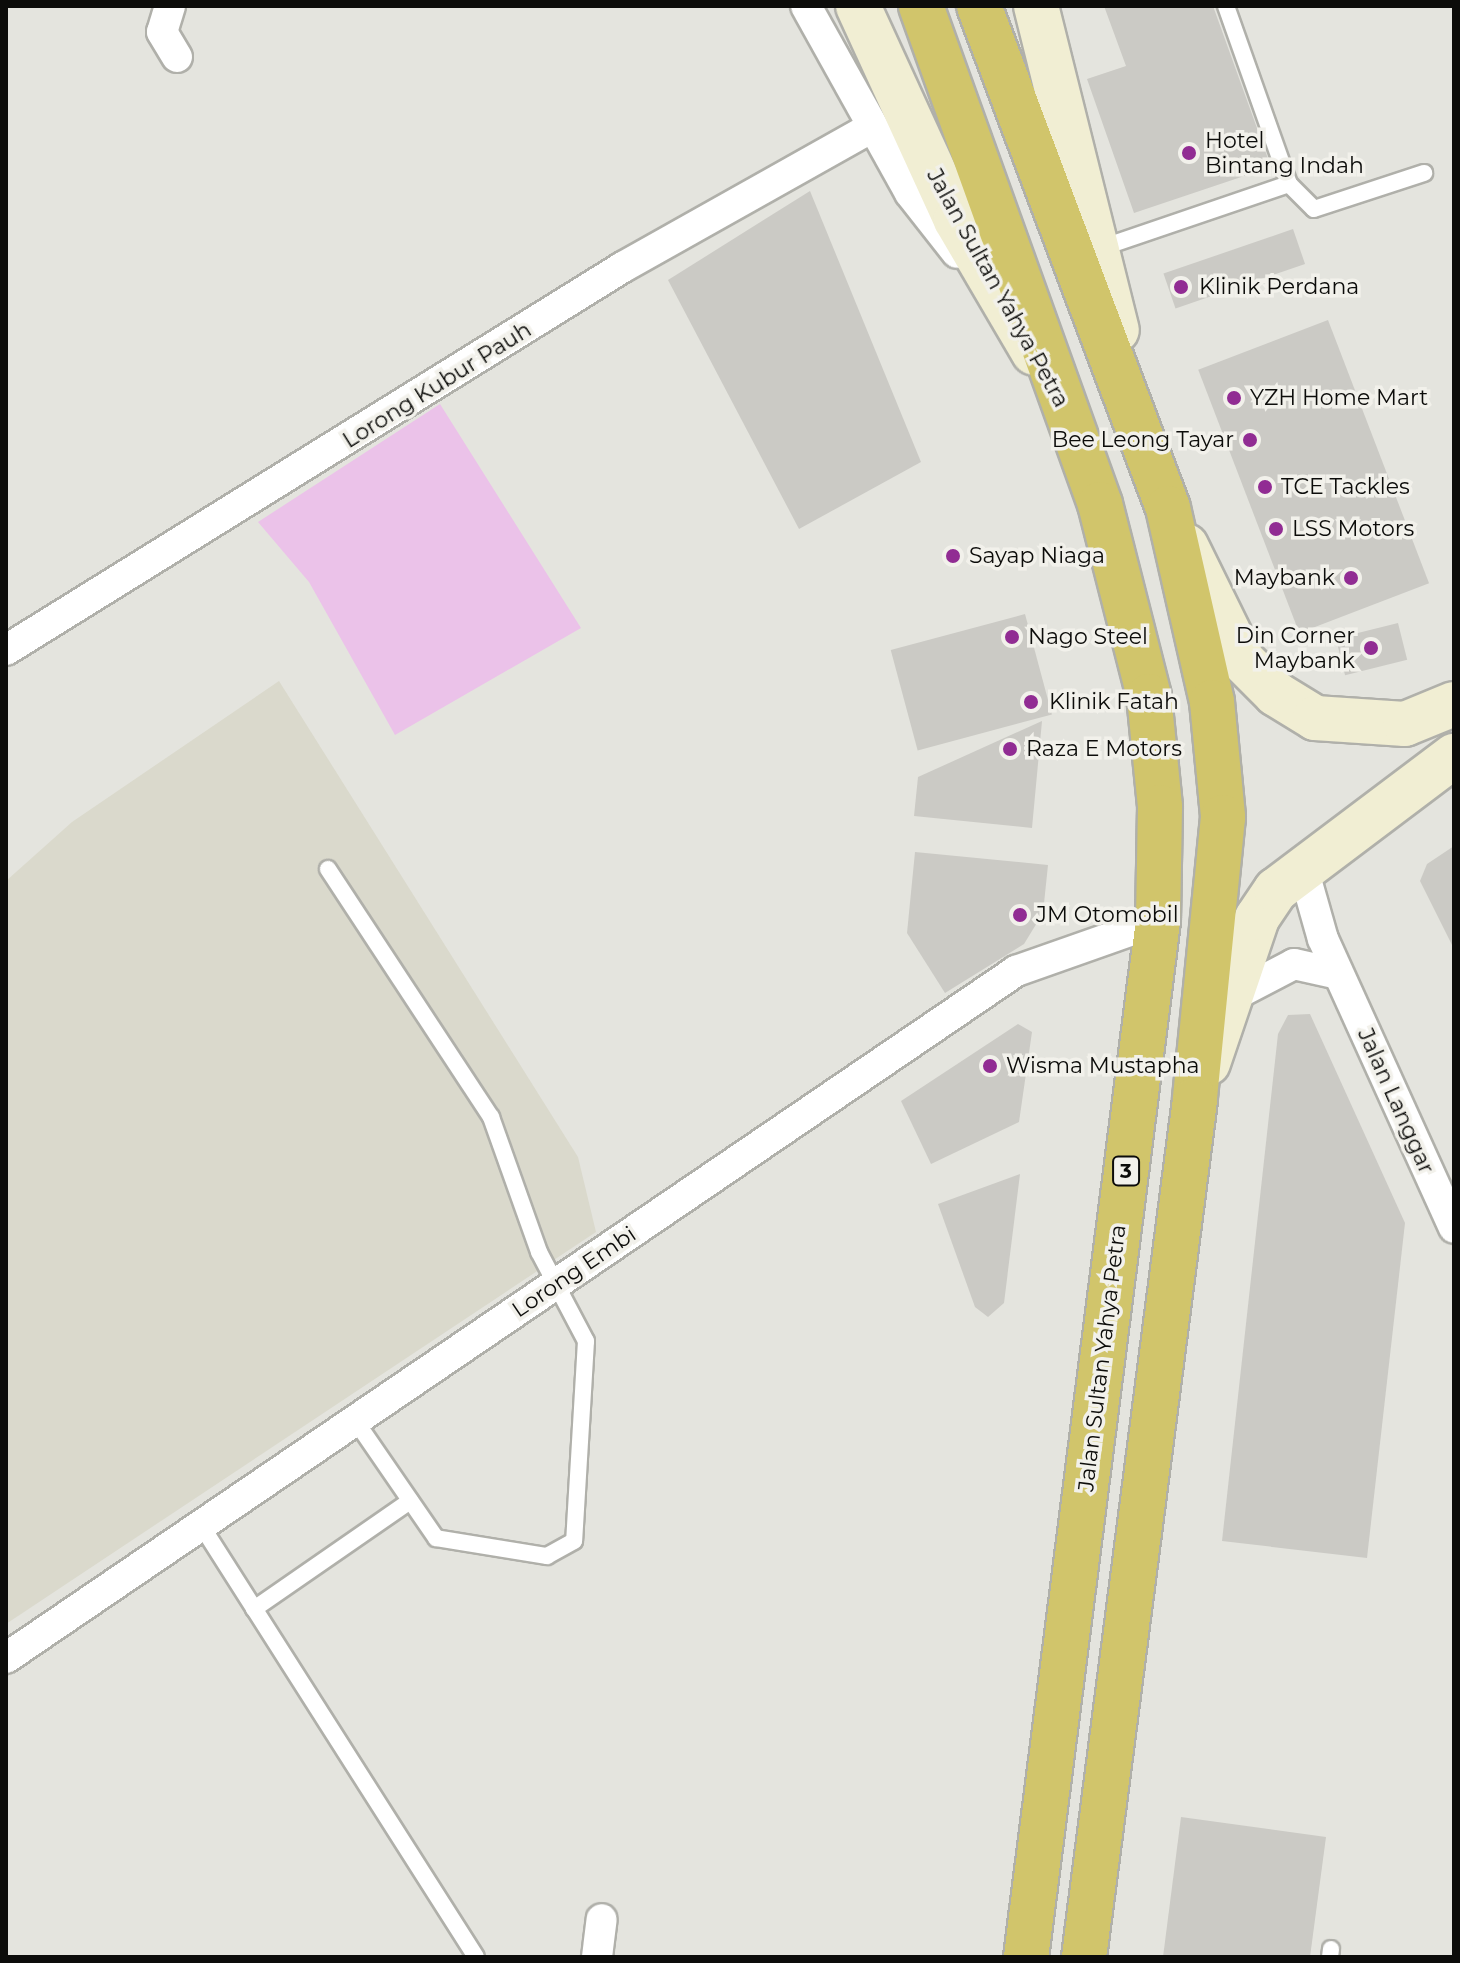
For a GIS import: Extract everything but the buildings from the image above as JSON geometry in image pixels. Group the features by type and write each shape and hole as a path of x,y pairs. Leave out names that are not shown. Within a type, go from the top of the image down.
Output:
{"highway":[{"path":"979,6 1168,508 1212,702 1223,817 1195,1100 1084,1957"},
{"path":"922,8 1060,396"},
{"name":"Jalan Sultan Yahya Petra","path":"1026,1957 1158,921 1160,807 1149,696 1100,504 1060,396"}],"main road":[{"name":"Jalan Sultan Yahya Petra","path":"858,6 956,220 1060,396"},
{"path":"1036,6 1149,457"},
{"path":"1168,508 1242,660 1276,694 1315,718 1357,726 1405,724 1454,704"},
{"path":"1195,1100 1257,918 1302,865 1454,756"}],"street":[{"path":"170,6 162,32 177,57"},
{"path":"806,6 919,206 1020,328"},
{"name":"Lorong Kubur Pauh","path":"6,650 623,267 872,127"},
{"name":"Jalan Langgar","path":"1302,865 1338,974 1454,1228"},
{"name":"Lorong Embi","path":"6,1658 1016,971 1158,921"},
{"path":"1229,998 1294,964 1338,974"},
{"path":"597,1957 602,1919"}],"lane":[{"path":"1226,6 1289,184 1314,209 1424,173"},
{"path":"1097,249 1289,184"},
{"path":"328,869 491,1117 556,1284 587,1346 574,1541 547,1556 451,1543 436,1538 355,1420"},
{"path":"254,1609 410,1501"},
{"path":"201,1525 476,1957"}],"shaded area":[{"path":"440,404 581,628 395,735 309,582 258,522"},
{"path":"279,681 578,1157 596,1232 6,1624 6,881 72,822"}],"place":[{"name":"Hotel Bintang Indah","path":"1189,153"},
{"name":"Klinik Perdana","path":"1181,287"},
{"name":"YZH Home Mart","path":"1234,398"},
{"name":"Bee Leong Tayar","path":"1250,440"},
{"name":"TCE Tackles","path":"1265,487"},
{"name":"LSS Motors","path":"1276,529"},
{"name":"Sayap Niaga","path":"953,556"},
{"name":"Maybank","path":"1351,578"},
{"name":"Nago Steel","path":"1012,637"},
{"name":"Din Corner Maybank","path":"1371,648"},
{"name":"Klinik Fatah","path":"1031,702"},
{"name":"Raza E Motors","path":"1010,749"},
{"name":"JM Otomobil","path":"1020,915"},
{"name":"Wisma Mustapha","path":"990,1066"}]}
